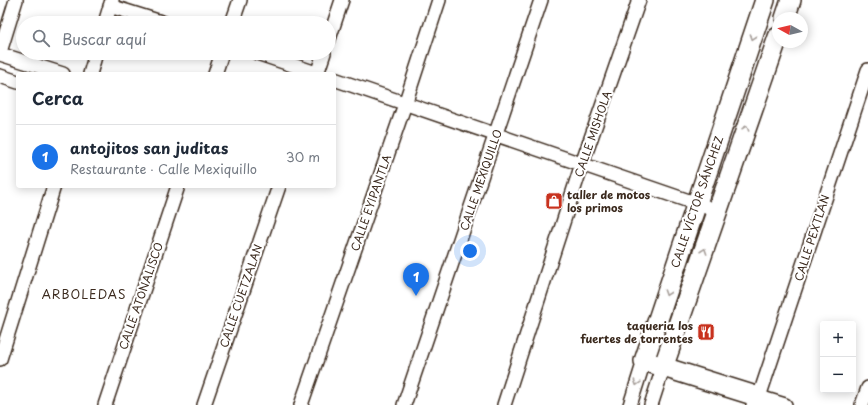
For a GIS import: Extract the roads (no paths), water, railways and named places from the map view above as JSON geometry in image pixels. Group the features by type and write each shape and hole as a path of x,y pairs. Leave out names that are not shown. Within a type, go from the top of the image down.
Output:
{"main road":[{"name":"CALLE VÍCTOR SÁNCHEZ","path":"644,361 765,0"},
{"path":"786,12 791,0"},
{"name":"CALLE VÍCTOR SÁNCHEZ","path":"663,368 774,48"},
{"path":"644,361 758,401"}],"street":[{"path":"16,0 0,53 16,58"},
{"path":"234,16 240,0"},
{"path":"336,18 342,0"},
{"name":"CALLE EYIPANTLA","path":"301,405 405,104 439,0"},
{"name":"CALLE MEXIQUILLO","path":"404,405 542,0"},
{"name":"CALLE MISHOLA","path":"504,405 582,164 639,0"},
{"path":"107,16 111,3 145,16"},
{"path":"21,60 57,72"},
{"path":"91,72 94,60"},
{"path":"216,72 220,60"},
{"path":"277,60 312,72"},
{"path":"319,72 322,60"},
{"name":"CALLE PEXTLAN","path":"758,401 868,70"},
{"path":"0,76 16,81"},
{"path":"336,80 496,136 718,211"},
{"path":"0,359 53,188"},
{"name":"CALLE ATONALISCO","path":"105,405 177,188"},
{"name":"CALLE CUETZALAN","path":"204,405 278,188"},
{"name":"CALLE VÍCTOR SÁNCHEZ","path":"630,405 644,361"},
{"name":"CALLE VÍCTOR SÁNCHEZ","path":"651,405 663,368"},
{"path":"862,405 868,388"},
{"path":"758,401 785,405"}],"place":[{"name":"taller de motos los primos","path":"554,201"},
{"name":"antojitos san juditas","path":"416,296"},
{"name":"taqueria los fuertes de torrentes","path":"706,332"}],"district":[{"name":"ARBOLEDAS","path":"84,295"}]}
